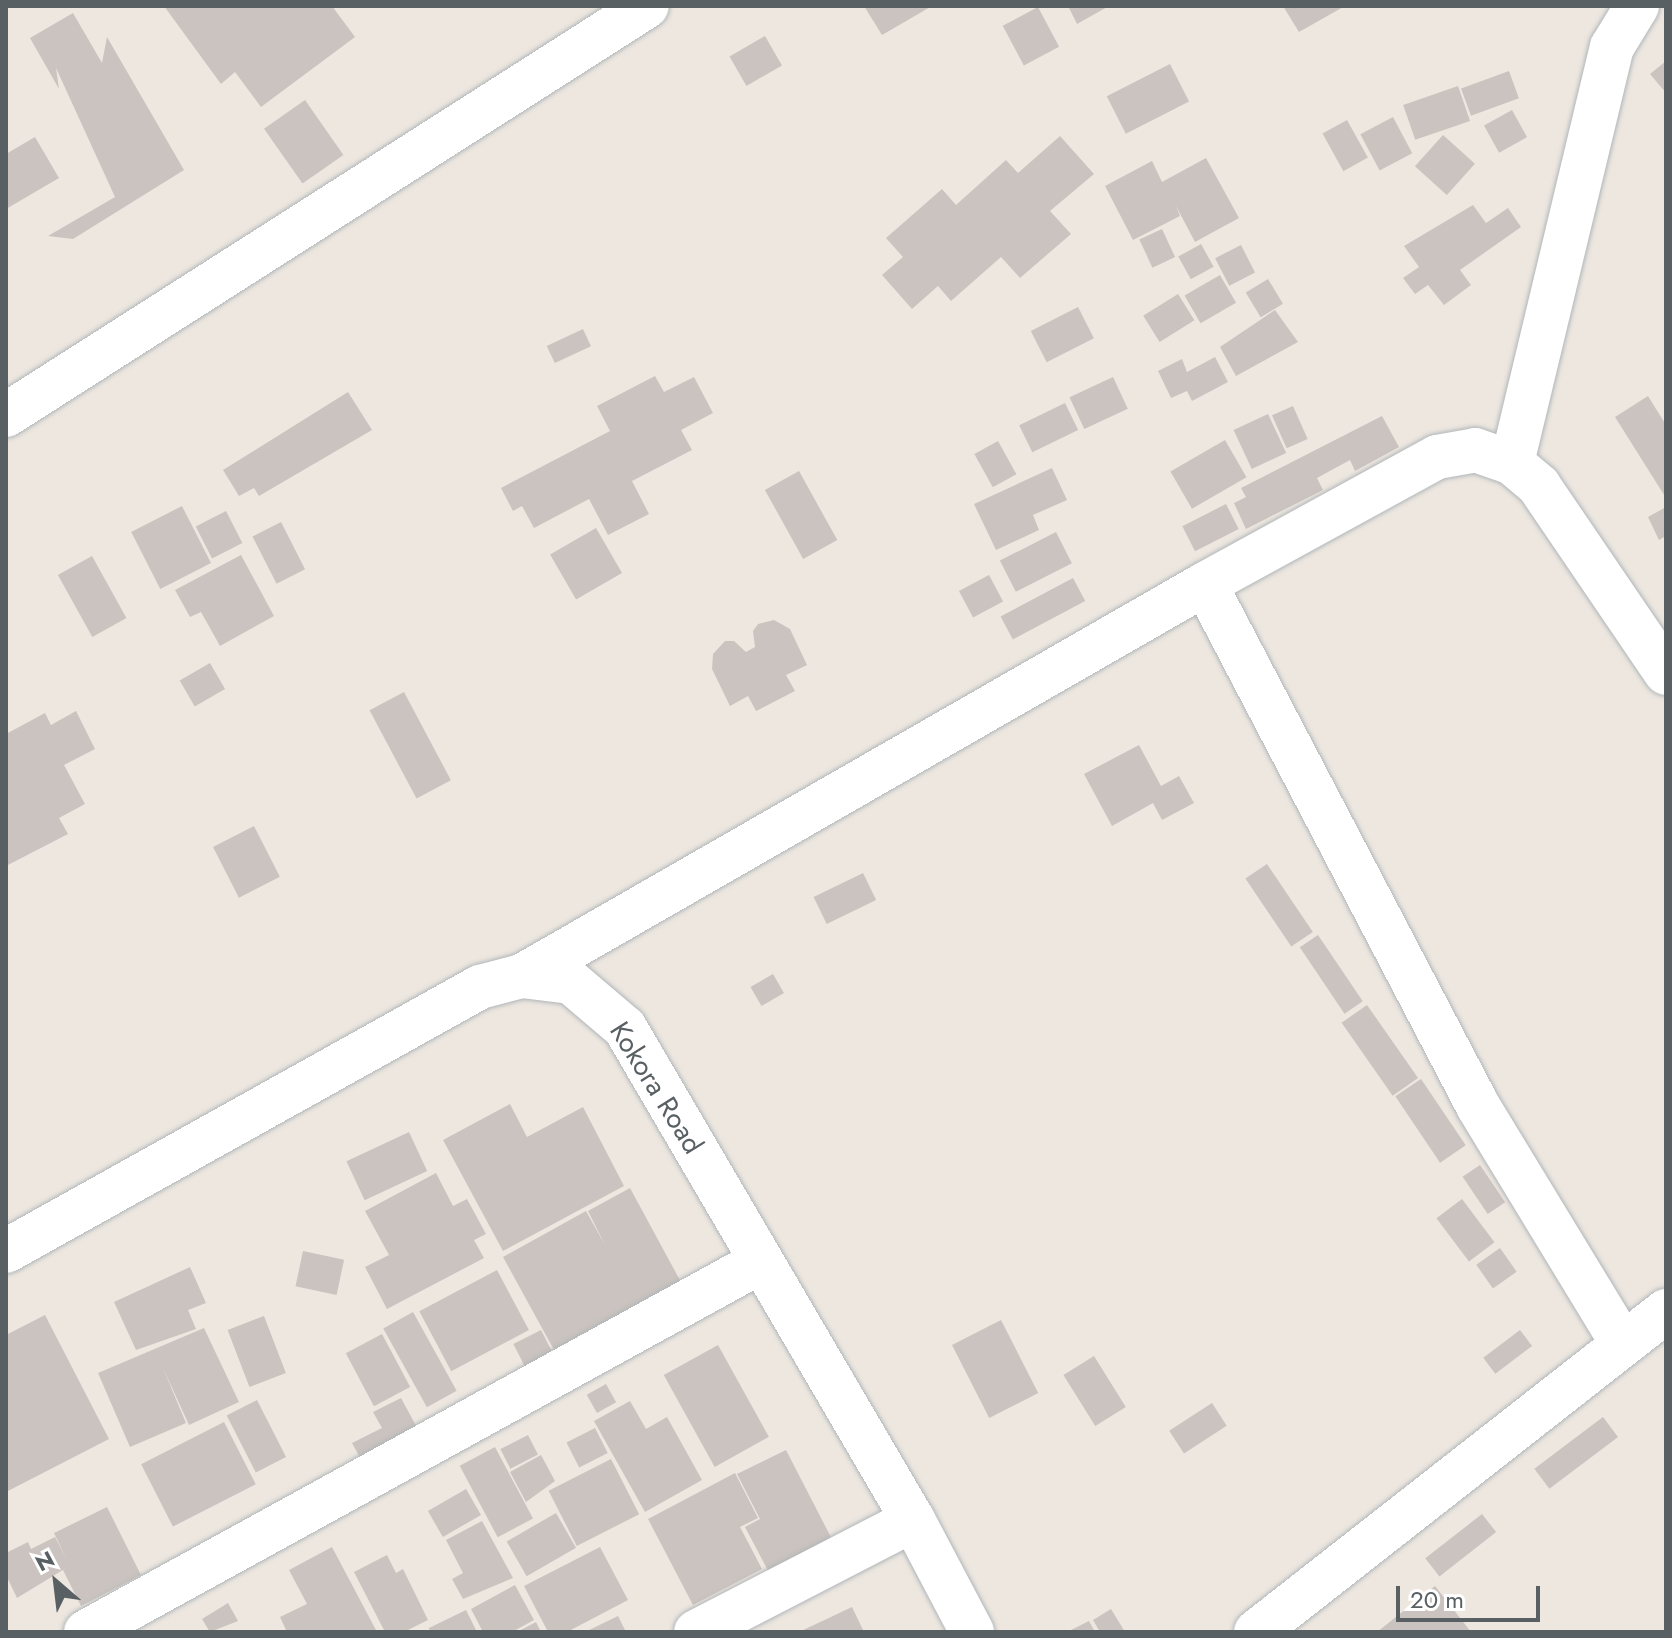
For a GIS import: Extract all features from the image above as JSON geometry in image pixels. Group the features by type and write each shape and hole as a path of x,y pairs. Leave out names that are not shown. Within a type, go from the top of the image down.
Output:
{"street":[{"path":"6,415 647,6"},
{"path":"1512,463 1612,47 1637,6"},
{"path":"522,976 1205,584 1437,457 1475,450 1512,463 1539,486 1651,620 1666,673"},
{"path":"1205,584 1478,1106 1622,1343"},
{"name":"Kokora Road","path":"6,1251 480,987 522,976 571,982 625,1028 913,1520 972,1632"},
{"path":"86,1632 760,1262"},
{"path":"1256,1632 1666,1311"},
{"path":"696,1632 913,1520"}],"building":[{"path":"164,6 332,6 355,37 261,107 235,72 221,84"},
{"path":"864,6 932,6 882,35"},
{"path":"1068,6 1109,6 1077,24"},
{"path":"1283,6 1345,6 1299,32"},
{"path":"1038,7 1059,47 1024,66 1003,26"},
{"path":"73,13 102,63 107,37 184,170 73,239 48,236 115,197 56,68 59,89 30,38"},
{"path":"765,36 782,65 746,86 729,56"},
{"path":"1666,61 1666,93 1650,74"},
{"path":"1170,64 1189,101 1126,134 1107,96"},
{"path":"1509,71 1519,98 1471,116 1461,88"},
{"path":"1458,86 1470,121 1415,140 1403,105"},
{"path":"305,100 343,155 302,184 264,129"},
{"path":"1512,110 1527,137 1499,153 1484,126"},
{"path":"1393,117 1412,153 1380,171 1360,134"},
{"path":"1347,120 1368,158 1343,171 1323,134"},
{"path":"1443,135 1475,164 1447,195 1415,166"},
{"path":"1060,136 1094,174 1050,211 1071,234 1020,278 1001,257 951,301 938,286 912,309 882,275 903,257 886,238 942,189 956,205 1006,160 1018,173"},
{"path":"35,137 59,178 6,209 6,154"},
{"path":"1206,158 1239,218 1195,242 1176,206 1180,216 1133,240 1105,186 1152,161 1162,182"},
{"path":"1473,205 1486,223 1508,208 1521,227 1460,270 1471,285 1444,305 1428,285 1415,294 1403,278 1419,267 1404,246"},
{"path":"1162,229 1175,257 1152,268 1139,240"},
{"path":"1201,244 1214,267 1191,279 1178,257"},
{"path":"1241,245 1255,273 1229,286 1215,258"},
{"path":"1220,275 1236,303 1200,323 1184,296"},
{"path":"1268,279 1283,304 1261,317 1246,292"},
{"path":"1178,294 1194,320 1160,342 1143,316"},
{"path":"1078,307 1094,338 1047,362 1031,331"},
{"path":"1275,310 1298,342 1236,376 1220,347"},
{"path":"583,329 591,346 555,363 547,346"},
{"path":"1215,357 1228,382 1192,401 1187,391 1171,398 1158,371 1182,359 1187,372"},
{"path":"655,376 664,392 694,377 713,413 681,430 692,450 632,481 649,514 608,535 589,499 534,528 522,506 513,511 501,488 610,431 597,406"},
{"path":"1113,377 1128,409 1084,429 1069,397"},
{"path":"348,392 372,430 259,496 254,488 239,496 223,470"},
{"path":"1648,396 1666,425 1666,498 1615,417"},
{"path":"1065,403 1078,430 1032,452 1019,425"},
{"path":"1293,406 1308,439 1287,448 1272,415"},
{"path":"1268,414 1286,453 1252,469 1234,430"},
{"path":"1382,416 1399,447 1355,471 1350,460 1317,478 1323,490 1246,529 1234,503 1246,497 1241,488"},
{"path":"1225,440 1246,477 1192,509 1170,472"},
{"path":"998,441 1016,474 993,487 974,454"},
{"path":"1052,468 1067,500 1033,515 1039,530 996,550 974,504"},
{"path":"799,471 837,540 803,559 765,490"},
{"path":"1226,504 1239,529 1195,551 1182,526"},
{"path":"182,506 211,563 160,589 131,532"},
{"path":"1666,507 1666,536 1659,540 1648,517"},
{"path":"226,511 242,543 212,559 196,526"},
{"path":"281,522 305,569 277,584 252,537"},
{"path":"596,528 622,573 576,600 550,554"},
{"path":"1056,532 1072,563 1016,592 1000,561"},
{"path":"241,555 274,616 220,646 201,612 190,617 175,590"},
{"path":"92,556 126,618 92,637 58,575"},
{"path":"989,575 1003,601 973,617 959,591"},
{"path":"1073,578 1085,601 1013,639 1001,616"},
{"path":"774,620 790,629 807,665 786,675 795,691 756,711 748,696 730,706 712,669 713,654 725,641 734,641 746,652 755,647 753,631 758,624"},
{"path":"210,663 225,689 195,706 180,680"},
{"path":"404,692 451,780 417,799 370,710"},
{"path":"76,711 95,749 64,765 85,804 59,818 68,834 6,866 6,734 45,713 51,725"},
{"path":"1139,745 1161,786 1179,776 1194,803 1162,820 1153,803 1112,826 1084,774"},
{"path":"254,826 280,877 239,898 213,847"},
{"path":"1267,864 1313,932 1291,947 1245,879"},
{"path":"863,873 876,900 827,924 814,897"},
{"path":"1318,935 1363,1001 1344,1014 1300,947"},
{"path":"773,974 784,993 761,1006 750,987"},
{"path":"1367,1005 1418,1078 1393,1096 1342,1023"},
{"path":"1421,1079 1466,1145 1440,1163 1395,1096"},
{"path":"510,1104 527,1137 583,1107 624,1186 503,1251 443,1140"},
{"path":"409,1132 427,1171 365,1200 346,1161"},
{"path":"1480,1165 1505,1202 1488,1214 1463,1177"},
{"path":"436,1173 453,1206 467,1199 486,1234 474,1240 484,1258 387,1309 365,1267 389,1255 365,1211"},
{"path":"630,1188 682,1284 559,1359 503,1257 586,1211 605,1245 588,1211"},
{"path":"1462,1199 1494,1242 1469,1261 1436,1218"},
{"path":"1500,1248 1517,1272 1493,1288 1476,1265"},
{"path":"303,1251 344,1260 337,1295 296,1286"},
{"path":"190,1267 206,1303 188,1310 196,1329 136,1350 114,1302"},
{"path":"497,1270 529,1330 451,1371 419,1311"},
{"path":"413,1312 457,1391 427,1407 383,1328"},
{"path":"45,1315 109,1439 6,1492 6,1335"},
{"path":"264,1316 286,1373 249,1387 228,1330"},
{"path":"1001,1320 1038,1393 989,1418 952,1345"},
{"path":"204,1328 239,1402 189,1425 163,1368 186,1423 130,1447 98,1373"},
{"path":"541,1330 557,1361 529,1375 513,1344"},
{"path":"1520,1330 1532,1346 1495,1374 1483,1358"},
{"path":"382,1334 410,1387 374,1406 346,1353"},
{"path":"718,1345 769,1437 715,1467 664,1375"},
{"path":"1094,1356 1126,1407 1095,1426 1063,1375"},
{"path":"606,1384 616,1402 597,1413 587,1395"},
{"path":"401,1398 420,1433 363,1463 352,1443 382,1428 373,1412"},
{"path":"257,1400 286,1457 256,1472 227,1415"},
{"path":"630,1401 646,1429 667,1417 702,1480 645,1512 594,1421"},
{"path":"1212,1403 1227,1426 1184,1453 1169,1431"},
{"path":"1603,1417 1618,1437 1549,1489 1534,1469"},
{"path":"224,1422 256,1484 173,1527 141,1464"},
{"path":"595,1428 608,1453 579,1467 566,1443"},
{"path":"528,1435 538,1455 510,1469 500,1449"},
{"path":"495,1447 533,1519 498,1537 460,1466"},
{"path":"786,1450 836,1547 773,1580 745,1527 760,1519 737,1474"},
{"path":"541,1455 555,1481 526,1502 510,1472"},
{"path":"611,1459 639,1514 577,1546 549,1491"},
{"path":"735,1473 758,1518 740,1527 762,1569 693,1605 648,1519"},
{"path":"466,1489 481,1515 443,1537 428,1511"},
{"path":"107,1507 141,1575 81,1606 63,1570 71,1565 17,1598 6,1575 6,1553 28,1542 31,1549 55,1537 66,1558 54,1533"},
{"path":"556,1513 576,1548 527,1576 507,1542"},
{"path":"1482,1514 1496,1532 1439,1576 1425,1558"},
{"path":"482,1521 513,1578 463,1599 452,1579 463,1573 446,1540"},
{"path":"332,1547 377,1632 287,1632 280,1617 307,1604 289,1570"},
{"path":"600,1547 628,1600 567,1632 548,1632 524,1586"},
{"path":"387,1555 396,1573 403,1569 428,1620 404,1632 385,1632 354,1572"},
{"path":"515,1585 534,1620 512,1632 483,1632 471,1609"},
{"path":"1435,1586 1471,1632 1377,1632"},
{"path":"228,1603 238,1621 210,1632 202,1619"},
{"path":"852,1607 864,1632 799,1632"},
{"path":"1111,1609 1125,1632 1100,1632 1093,1620"},
{"path":"466,1610 477,1632 430,1632 429,1628"},
{"path":"618,1616 626,1632 585,1632"},
{"path":"1089,1621 1095,1632 1067,1632"},
{"path":"536,1622 541,1632 517,1632"}]}
